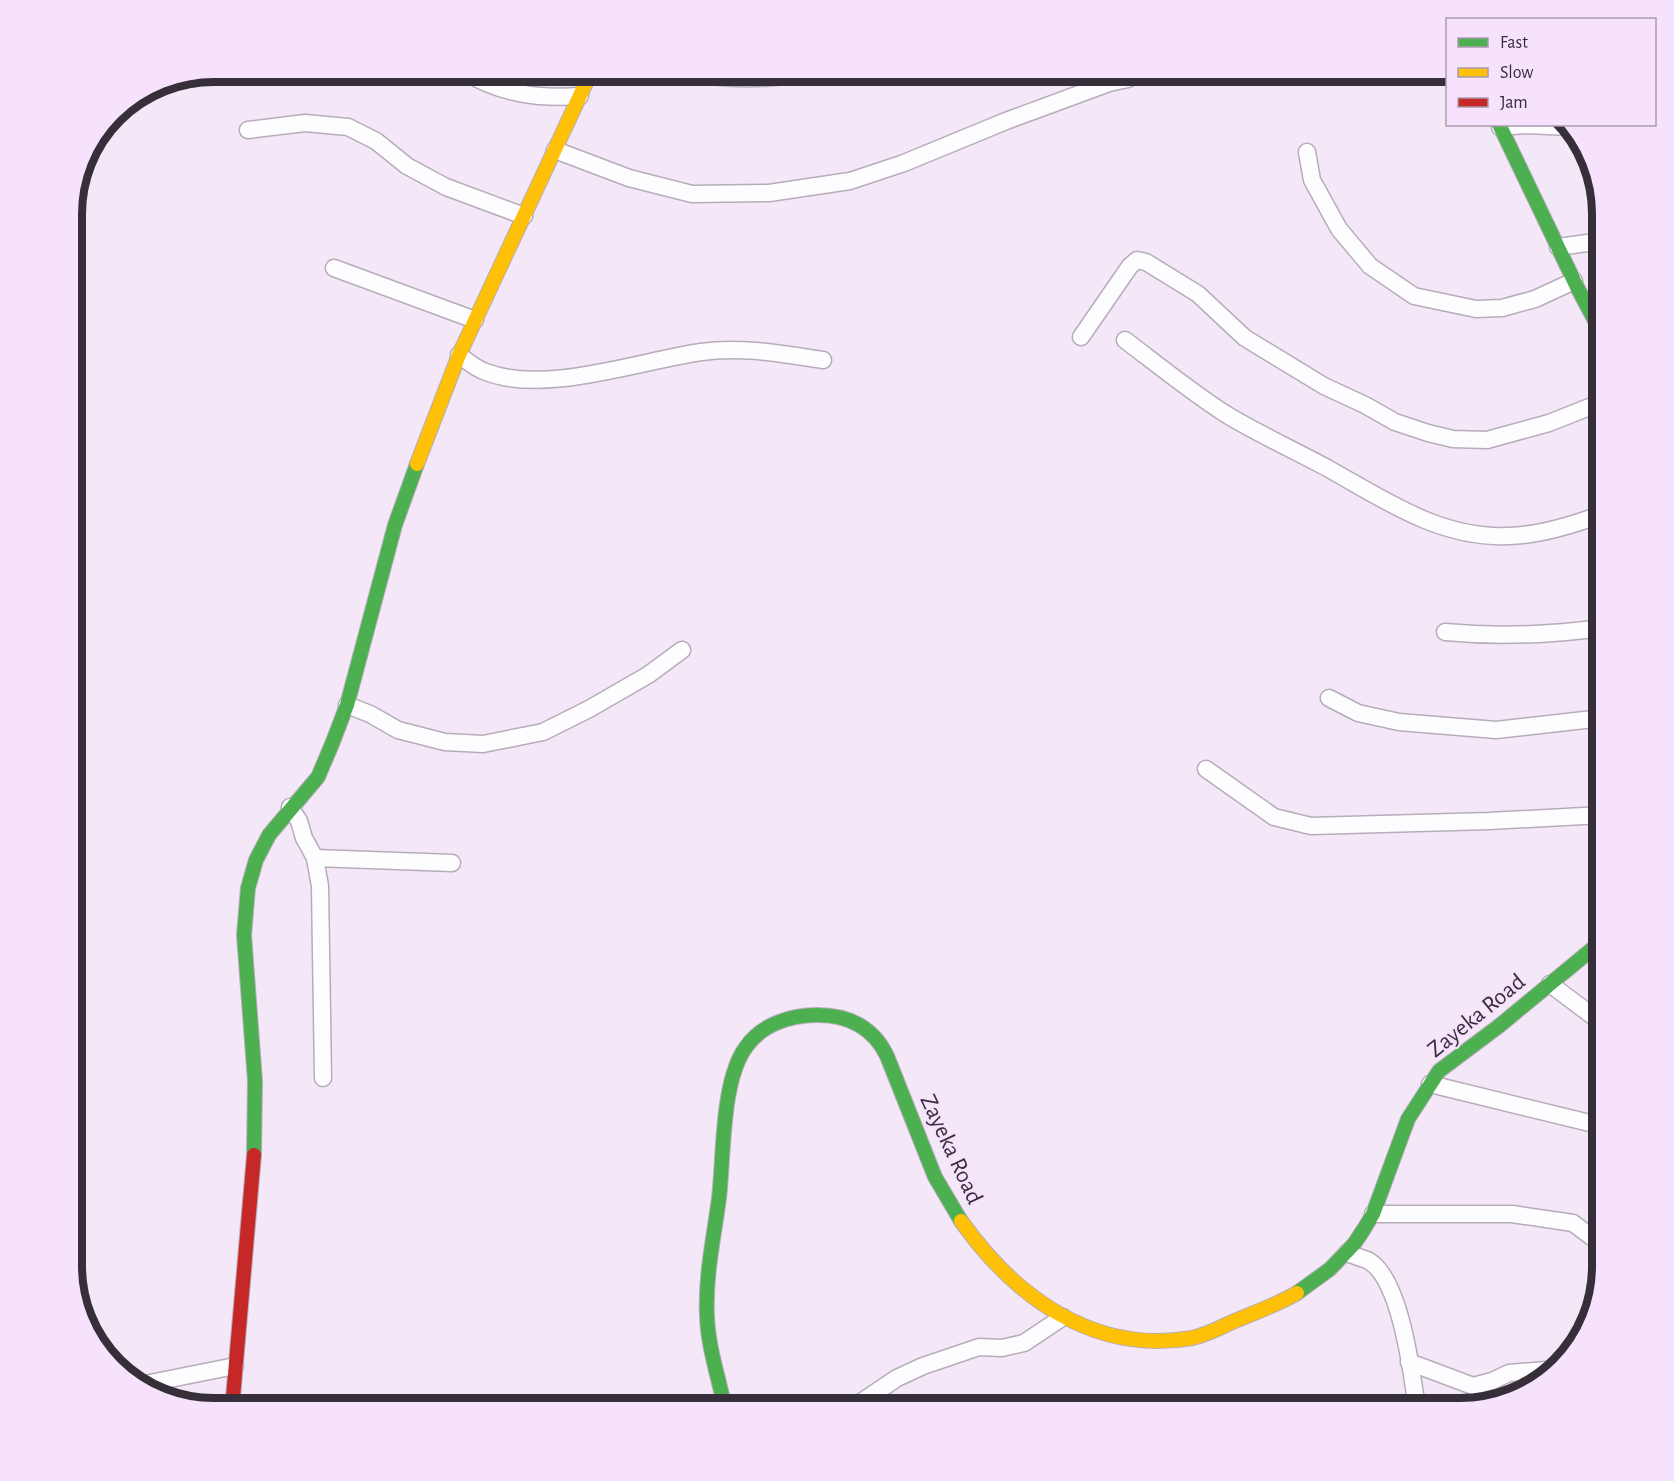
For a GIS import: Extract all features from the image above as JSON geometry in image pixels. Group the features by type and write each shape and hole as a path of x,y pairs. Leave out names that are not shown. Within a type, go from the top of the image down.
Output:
{"street":[{"path":"484,82 525,95 549,98 580,96"},
{"path":"233,1398 254,1171 255,1081 244,935 248,888 256,860 269,835 290,807 318,777 347,705 395,525 429,429 459,355 586,82"},
{"path":"555,150 629,178 692,194 769,193 850,181 904,163 1006,121 1114,82"},
{"path":"248,130 304,123 348,127 375,141 407,166 446,187 524,216"},
{"path":"1500,126 1574,281 1591,311"},
{"path":"1307,152 1312,180 1339,229 1370,266 1414,296 1476,309 1502,308 1535,299 1574,281"},
{"path":"1558,247 1591,242"},
{"path":"1081,337 1130,266 1137,260 1146,262 1198,294 1245,338 1324,386 1395,422 1428,433 1454,439 1487,440 1549,423 1591,406"},
{"path":"334,268 475,320"},
{"path":"1125,340 1225,414 1425,522 1476,534 1510,537 1559,529 1591,518"},
{"path":"459,355 484,372 506,378 533,381 636,366 702,352 752,350 823,360"},
{"path":"1445,632 1489,636 1591,629"},
{"path":"347,705 370,714 398,730 445,742 483,744 543,732 648,675 682,651"},
{"path":"1329,698 1358,713 1399,722 1496,730 1591,719"},
{"path":"1206,769 1274,817 1311,826 1489,821 1592,815"},
{"path":"290,807 299,821 304,838 315,858 320,886 323,1078"},
{"path":"315,858 452,863"},
{"name":"Zayeka Road","path":"722,1398 712,1357 706,1289 720,1195 729,1099 735,1068 746,1047 770,1025 785,1018 824,1014 856,1023 876,1037 893,1068 919,1140 936,1178 955,1212 973,1239 1003,1274 1020,1288 1063,1317 1089,1330 1124,1339 1191,1338 1270,1308 1322,1276 1347,1253 1366,1228 1373,1214 1408,1119 1439,1071 1499,1026 1592,950"},
{"path":"1550,984 1592,1015"},
{"path":"1430,1084 1592,1124"},
{"path":"1373,1214 1512,1214 1573,1223 1592,1237"},
{"path":"1347,1253 1370,1262 1383,1275 1393,1294 1416,1398"},
{"path":"867,1398 897,1378 923,1366 979,1347 1002,1348 1024,1343 1063,1317"},
{"path":"1409,1362 1473,1386 1509,1373 1541,1370"},
{"path":"152,1383 236,1366"}],"traffic: fast":[{"path":"1500,126 1591,314"},
{"path":"254,1155 255,1081 244,935 248,888 256,860 269,835 318,777 332,744 347,705 395,525 417,464"},
{"path":"1297,1293 1330,1269 1354,1244 1364,1229 1373,1214 1408,1119 1439,1071 1499,1026 1592,949"},
{"path":"723,1398 708,1328 709,1271 719,1198 725,1120 732,1079 746,1047 760,1032 787,1019 817,1015 850,1020 875,1037 887,1056 935,1177 961,1221"}],"traffic: slow":[{"path":"417,464 459,355 586,82"},
{"path":"961,1221 982,1249 1032,1296 1060,1314 1090,1328 1122,1338 1156,1341 1192,1338 1272,1306 1297,1293"}],"traffic: jam":[{"path":"233,1398 254,1155"}]}
